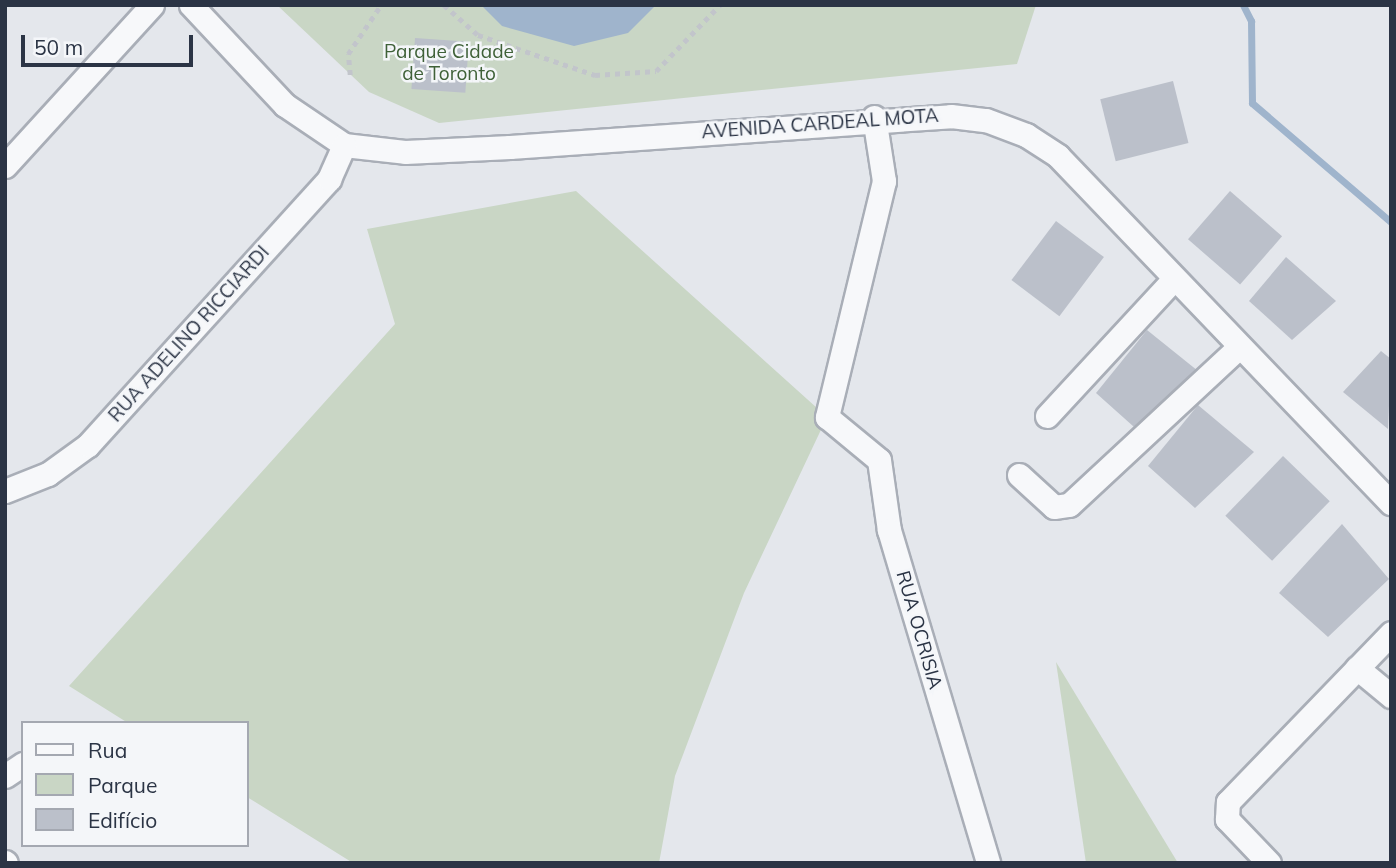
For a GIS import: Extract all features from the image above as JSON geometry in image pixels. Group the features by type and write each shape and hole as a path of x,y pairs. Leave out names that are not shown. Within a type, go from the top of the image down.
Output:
{"street":[{"path":"5,166 152,5"},
{"name":"AVENIDA CARDEAL MOTA","path":"191,5 285,105 344,145 405,152 510,148 874,117 975,118 1026,135 1058,156 1391,503"},
{"name":"RUA OCRISIA","path":"874,117 884,181 827,417 879,460 889,530 988,863"},
{"name":"RUA ADELINO RICCIARDI","path":"5,491 48,474 88,445 329,179 344,145"},
{"path":"1047,416 1174,279"},
{"path":"1019,475 1054,507 1069,505 1240,346"},
{"path":"1269,863 1227,819 1234,794 1391,633"},
{"path":"1357,668 1391,696"},
{"path":"5,776 21,765"}],"path":[{"path":"351,75 348,54 381,5"},
{"path":"444,5 478,35 595,75 656,71 720,5"}],"green space":[{"name":"Parque Cidade de Toronto","path":"277,5 1036,5 1017,64 439,123 369,92"},
{"path":"576,191 827,417 744,593 675,776 659,863 353,863 248,798 248,721 125,721 69,686 395,324 367,229"},
{"path":"1056,662 1178,863 1086,863"}],"water":[{"path":"481,5 656,5 628,33 574,46 502,26"}],"building":[{"path":"415,38 469,42 465,93 411,89"},
{"path":"1173,81 1188,143 1116,161 1100,99"},
{"path":"1230,191 1282,236 1240,285 1188,239"},
{"path":"1056,221 1104,257 1059,316 1011,280"},
{"path":"1286,257 1336,301 1292,340 1249,301"},
{"path":"1147,330 1203,375 1143,435 1096,393"},
{"path":"1381,351 1391,359 1388,429 1343,392"},
{"path":"1198,405 1254,452 1195,508 1148,466"},
{"path":"1283,456 1330,501 1272,561 1225,516"},
{"path":"1342,524 1389,579 1328,637 1279,593"}],"waterway":[{"path":"1243,5 1251,21 1252,103 1391,222"}]}
